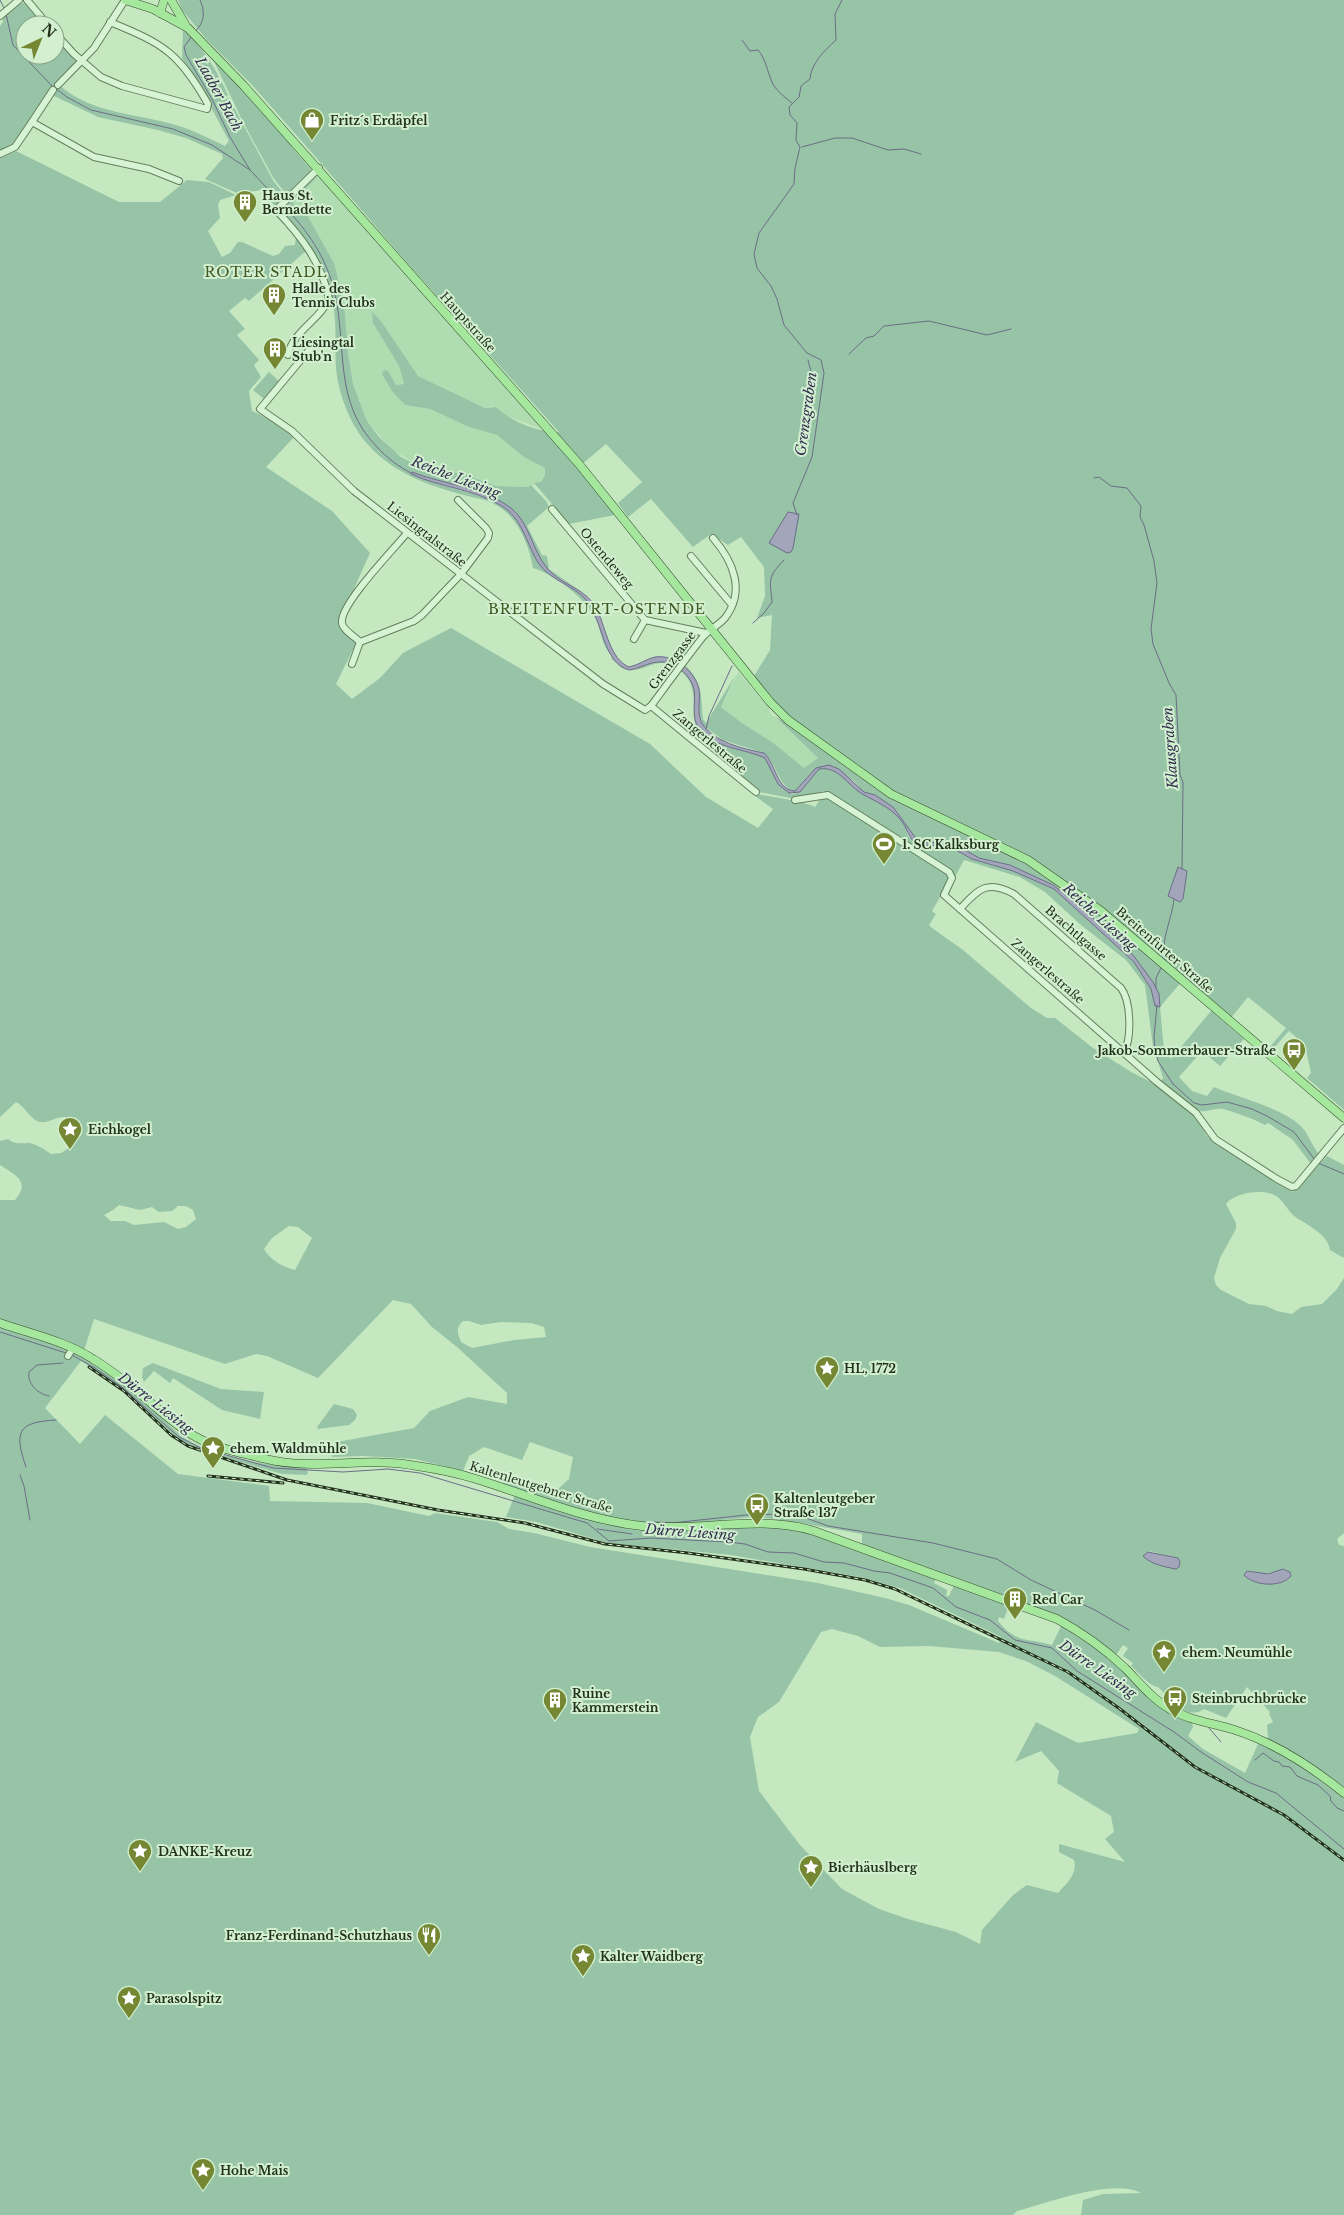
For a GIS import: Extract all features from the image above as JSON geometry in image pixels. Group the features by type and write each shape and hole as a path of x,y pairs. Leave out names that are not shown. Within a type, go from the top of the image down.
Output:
{"main road":[{"path":"125,0 163,14 188,28"},
{"path":"163,14 164,0"},
{"path":"163,14 172,2 188,28"},
{"name":"Hauptstraße","path":"188,28 319,168 572,457 709,631 741,664"},
{"name":"Breitenfurter Straße","path":"741,664 770,702 788,720 882,788 913,806 1028,860 1102,911 1344,1118"},
{"name":"Kaltenleutgebner Straße","path":"0,1323 70,1352 92,1358 121,1378 195,1437 224,1448 265,1459 290,1463 391,1462 417,1466 469,1476 589,1516 640,1526 688,1528 765,1522 791,1525 814,1531 1057,1619 1083,1635 1116,1660 1154,1698 1168,1708 1187,1718 1236,1730 1253,1737 1297,1760 1344,1793"}],"street":[{"path":"4,13 20,0"},
{"path":"27,0 40,15"},
{"path":"0,154 15,147 56,88 94,48 125,0"},
{"path":"65,44 96,74 112,82 202,109 208,106 185,67 174,56 156,42 110,22"},
{"path":"32,122 94,157 149,169 179,181"},
{"path":"288,355 290,347 329,299 312,255 297,232 276,210 319,168"},
{"name":"Liesingtalstraße","path":"310,350 260,409 292,431 354,491 602,684 645,710 651,706"},
{"path":"352,664 360,642 414,620 461,574 488,538 489,533 458,500"},
{"name":"Ostendeweg","path":"552,509 645,620"},
{"path":"360,642 344,628 342,618 364,580 390,554 407,532"},
{"path":"634,639 645,620 709,631 726,616 732,605 736,587 735,573 727,554 713,538"},
{"path":"691,556 732,605"},
{"name":"Grenzgasse","path":"651,706 683,662 709,631"},
{"name":"Zangerlestraße","path":"651,706 756,792"},
{"name":"Zangerlestraße","path":"795,800 828,795 945,869 952,876 944,895 1180,1102 1196,1113 1215,1139 1277,1179 1294,1187 1322,1157 1344,1128"},
{"name":"Brachtlgasse","path":"960,909 980,889 990,886 1002,887 1014,894 1121,988 1126,995 1128,1045 1124,1052"}],"green space":[{"path":"178,0 1344,0 1344,1110 1307,1078 1311,1073 1305,1045 1289,1031 1272,1050 1269,1048 1286,1028 1248,997 1230,1019 1183,980 1160,1007 1164,1050 1171,1059 1211,1011 1244,1039 1220,1066 1202,1051 1179,1077 1192,1091 1207,1096 1214,1087 1288,1116 1305,1131 1319,1155 1311,1164 1293,1140 1268,1123 1265,1125 1223,1109 1196,1110 1161,1083 1163,1077 1153,1047 1145,985 1126,960 1081,925 1045,892 1020,877 964,860 953,881 954,874 950,869 828,793 824,791 795,799 759,792 707,749 711,743 701,736 697,730 695,718 701,731 707,737 723,745 765,758 778,784 792,794 800,792 819,769 825,768 837,772 863,794 891,810 905,824 908,836 914,843 924,848 947,845 972,859 1013,871 1054,889 1134,962 1151,989 1155,1006 1159,994 1140,964 1126,947 1053,885 1010,865 979,858 953,843 945,841 920,844 893,807 875,795 864,792 854,781 829,765 813,771 795,791 791,791 786,787 764,753 723,740 704,726 699,714 699,689 685,665 698,684 701,697 703,719 706,723 735,676 721,707 772,742 804,768 818,758 774,716 790,725 754,676 770,650 772,615 757,618 765,596 764,567 741,537 728,545 711,534 693,547 651,499 628,517 618,503 642,482 606,444 581,465 615,515 569,524 534,483 541,482 545,475 545,468 524,457 497,435 469,427 430,409 405,405 392,391 382,374 384,370 388,371 396,385 404,384 399,366 373,323 372,312 381,321 418,376 485,408 496,407 517,422 533,428 559,432 410,266 253,86 207,40 182,10","holes":["1186,871 1183,899 1168,896 1174,880"]},
{"path":"22,3 26,3 36,15 15,15 15,65 65,65 65,47 77,61 51,89 13,146 0,151 0,26 3,22 2,18"},
{"path":"183,29 203,51 214,68 228,95 221,101 229,98 274,182 286,196 276,207 260,190 239,194 205,179 223,158 222,154 186,138 98,117 52,95 60,86 73,96 87,103 179,126 225,146 229,141 198,83 182,58"},
{"path":"211,55 289,139 293,149 311,169 310,173 290,194 283,190 274,179 243,122"},
{"path":"16,151 119,202 160,202 187,180 209,182 236,195 220,200 218,205 220,218 208,231 222,257 230,253 238,242 273,256 279,254 285,246 295,245 296,237 276,216 277,214 297,235 307,250 249,301 245,298 229,311 245,329 237,335 259,360 254,365 261,377 249,391 252,411 270,419 295,436 266,467 332,511 370,553 340,620 341,627 357,641 336,684 352,699 380,678 403,653 451,628 650,744 706,797 758,828 773,809 755,796 756,794 796,801 815,807 821,798 827,798 949,875 950,880 932,911 936,914 929,925 932,928 963,950 1031,1008 1047,1018 1055,1018 1093,1048 1133,1073 1159,1086 1196,1116 1207,1136 1214,1141 1293,1192 1327,1156 1344,1165 1344,1258 1330,1250 1321,1235 1311,1226 1294,1216 1276,1196 1264,1192 1249,1193 1235,1197 1226,1204 1236,1223 1236,1229 1220,1258 1214,1278 1216,1285 1221,1290 1249,1304 1266,1306 1277,1311 1292,1314 1301,1307 1322,1304 1337,1289 1344,1278 1344,1533 1337,1539 1339,1545 1344,1546 1344,2215 1081,2215 1083,2200 1103,2194 1141,2193 1129,2189 1114,2188 1080,2193 1017,2211 1013,2215 0,2215 0,1200 15,1200 22,1188 16,1175 0,1165 0,1141 8,1139 16,1143 29,1143 41,1147 51,1154 61,1153 72,1146 71,1137 74,1128 69,1118 65,1117 45,1122 37,1121 16,1102 0,1117 0,158","holes":["119,1205 140,1210 152,1207 159,1212 172,1211 178,1206 186,1206 193,1210 196,1219 186,1227 178,1229 164,1222 134,1225 125,1221 111,1221 104,1215","289,1226 298,1227 312,1238 295,1270 277,1262 264,1249 272,1238","393,1300 411,1304 432,1327 457,1347 507,1393 507,1404 468,1397 430,1411 414,1428 337,1442 332,1457 363,1456 415,1459 463,1471 469,1456 484,1447 522,1460 530,1442 573,1457 569,1479 558,1489 513,1476 502,1484 517,1490 506,1517 536,1522 608,1543 731,1555 860,1577 900,1588 1001,1637 999,1643 909,1605 818,1583 590,1547 534,1533 509,1529 497,1522 435,1513 429,1516 367,1503 270,1501 269,1486 178,1474 105,1415 80,1444 45,1408 81,1361 114,1382 178,1439 195,1449 282,1474 306,1475 308,1473 306,1467 279,1466 231,1457 191,1442 178,1433 122,1383 102,1368 82,1357 94,1319 225,1364 256,1354 267,1356 318,1378","463,1321 481,1325 501,1322 531,1323 544,1327 546,1337 514,1340 472,1348 461,1342 458,1334 459,1326","753,1517 862,1534 862,1547 1053,1615 1063,1622 1052,1645 1023,1639 1011,1634 998,1621 999,1617 1004,1619 1009,1605 954,1585 949,1596 946,1596 947,1590 934,1583 936,1579 816,1536 787,1528 765,1526 722,1529 722,1520","1149,1551 1178,1558 1180,1562 1179,1567 1176,1569 1150,1561 1143,1556","1285,1569 1290,1572 1290,1578 1285,1581 1267,1584 1260,1583 1244,1575 1247,1571 1265,1574","832,1629 858,1636 880,1647 929,1646 999,1652 1028,1662 1055,1676 1139,1729 1137,1733 1078,1743 1036,1722 1015,1762 1041,1751 1059,1771 1057,1783 1111,1816 1114,1832 1105,1839 1125,1862 1059,1844 1059,1852 1074,1860 1073,1874 1068,1882 1058,1893 1027,1885 1013,1895 982,1930 980,1944 956,1932 879,1909 842,1889 800,1845 759,1791 750,1737 758,1717 779,1702 821,1632","1123,1645 1128,1648 1123,1656 1133,1663 1131,1666 1185,1711 1191,1713 1204,1709 1226,1718 1247,1687 1270,1712 1269,1714 1273,1722 1267,1725 1268,1738 1264,1746 1258,1744 1245,1773 1203,1749 1188,1736 1193,1727 1192,1723 1172,1713 1155,1701 1113,1659"]},
{"path":"314,176 320,177 317,177 293,202 297,211 303,208 334,263 344,304 348,353 353,384 367,421 379,437 401,457 423,468 464,474 496,486 528,487 531,485 549,507 527,526 542,555 547,556 549,569 586,595 555,575 577,591 588,602 593,610 611,654 604,645 593,614 579,597 561,582 533,568 529,550 521,532 504,510 489,501 435,487 409,475 384,460 358,432 346,409 338,384 335,316 327,284 310,250 279,210","holes":["412,472 494,499 515,512 486,498 432,482"]},
{"path":"317,177 320,177 547,431 504,415 492,406 485,408 418,376 381,321 372,313 374,323 399,366 404,384 396,385 388,371 405,405 430,409 469,427 497,435 524,457 546,468 541,482 528,487 496,486 464,474 423,468 391,449 367,421 353,384 334,263 315,231 297,212 293,202"},
{"path":"269,372 279,381 264,399 253,390"},
{"path":"613,657 614,659 620,666 629,670 621,667 611,659"},
{"path":"662,662 669,664 659,663 629,670 652,663"},
{"path":"674,666 680,669 693,685 694,713 690,682"},
{"path":"738,672 769,708 771,714 818,758 804,768 772,742 721,707"},
{"path":"153,1363 221,1389 264,1392 260,1419 222,1410 173,1378 170,1383 154,1371 144,1382 142,1377 143,1368"},
{"path":"334,1404 353,1409 357,1415 355,1420 349,1425 318,1429 317,1427"}],"water":[{"path":"412,472 477,491 502,502 512,509 523,522 547,568 581,592 594,604 609,643 617,657 629,667 655,657 669,658 683,665 697,682 699,689 699,715 707,730 730,744 764,753 780,781 789,790 795,791 816,768 829,765 839,769 864,792 875,795 893,807 920,844 945,841 953,843 979,858 1010,865 1053,885 1081,907 1133,955 1153,982 1159,994 1160,1007 1155,1006 1151,989 1134,962 1054,889 1013,871 972,859 947,845 918,846 912,840 902,821 895,814 858,791 843,777 832,771 819,769 800,792 789,793 778,784 765,758 723,745 707,737 696,723 693,685 688,677 680,669 665,662 652,663 629,670 620,666 608,650 597,619 587,601 576,591 544,570 539,564 519,524 508,510 479,495 433,482 411,474"},
{"path":"788,512 799,514 793,548 791,552 787,553 769,543"},
{"path":"1178,867 1187,871 1183,899 1180,902 1168,896"},
{"path":"1148,1552 1178,1558 1180,1562 1179,1567 1176,1569 1154,1563 1143,1556"},
{"path":"1283,1569 1290,1572 1291,1576 1287,1580 1274,1584 1254,1581 1244,1575 1247,1571 1268,1574"}],"waterway":[{"name":"Reiche Liesing","path":"0,0 4,8"},
{"name":"Laaber Bach","path":"196,31 203,16 200,0"},
{"name":"Grenzgraben","path":"797,515 793,503 812,457 824,373 821,360 807,353 784,325 777,299 771,286 757,268 754,254 759,233 794,184 795,168 800,147 796,140 797,123 790,115 789,107 799,97 801,86 810,79 819,57 836,40 835,14 842,0"},
{"name":"Reiche Liesing","path":"6,14 13,45 51,85 67,97 91,110 173,129 212,145 250,170 281,203"},
{"name":"Laaber Bach","path":"192,36 184,47 186,55 250,170"},
{"path":"742,40 750,51 758,50 765,61 773,85 792,103"},
{"path":"802,147 835,138 852,138 888,150 904,149 921,154"},
{"name":"Reiche Liesing","path":"284,206 315,245 326,266 334,290 338,311 344,372 347,392 353,411 363,429 377,447 393,462 411,473"},
{"path":"849,354 866,338 874,336 884,326 929,321 987,335 1011,329"},
{"path":"808,360 814,383"},
{"name":"Klausgraben","path":"1094,478 1099,477 1111,486 1127,488 1141,506 1140,517 1154,561 1157,583 1151,629 1153,644 1176,695 1180,775 1183,782 1182,869"},
{"name":"Grenzgraben","path":"753,623 772,602 772,575 784,560"},
{"name":"Grenzgraben","path":"706,729 709,716 732,666"},
{"name":"Klausgraben","path":"1165,961 1165,938 1174,899"},
{"name":"Klausgraben","path":"1156,988 1156,978 1161,968"},
{"name":"Reiche Liesing","path":"1157,1005 1154,1037 1155,1050 1158,1061 1173,1084 1194,1103 1202,1105 1227,1102 1252,1109 1267,1116 1294,1132 1315,1160"},
{"name":"Reiche Liesing","path":"1318,1163 1344,1174"},
{"name":"Dürre Liesing","path":"0,1332 66,1353"},
{"name":"Dürre Liesing","path":"72,1355 122,1387 179,1437 201,1448 273,1468 343,1472 388,1469 420,1473 587,1523 609,1541 651,1538 745,1544 768,1552 794,1553 824,1562 844,1563 890,1573 933,1588 956,1607 990,1620 1015,1640 1052,1648 1077,1671 1174,1732 1201,1752 1248,1782 1276,1793 1344,1849"},
{"path":"49,1396 34,1388 30,1381 29,1372 37,1365 63,1363"},
{"path":"26,1467 20,1445 22,1431 33,1423 56,1420"},
{"path":"20,1475 24,1486 30,1520"},
{"path":"655,1522 672,1523 746,1515 782,1514 806,1518 828,1526 933,1543 997,1559 1031,1580 1095,1610 1129,1630"},
{"path":"597,1529 632,1534"},
{"path":"1209,1728 1221,1742"},
{"path":"1255,1760 1263,1753 1274,1761 1279,1762 1282,1766 1290,1767 1297,1776 1318,1785 1330,1796 1331,1801 1337,1808 1344,1811"}],"railway":[{"path":"89,1367 124,1391 171,1435 188,1446 287,1480 438,1510 525,1523 605,1544 804,1569 865,1580 895,1589 1068,1672 1120,1709 1195,1767 1284,1815 1344,1860"},
{"path":"208,1476 283,1483"}],"place":[{"name":"Fritz´s Erdäpfel","path":"312,141"},
{"name":"Haus St. Bernadette","path":"245,223"},
{"name":"Halle des Tennis Clubs","path":"274,316"},
{"name":"Liesingtal Stub'n","path":"275,370"},
{"name":"1. SC Kalksburg","path":"884,865"},
{"name":"Jakob-Sommerbauer-Straße","path":"1294,1071"},
{"name":"Eichkogel","path":"70,1150"},
{"name":"HL, 1772","path":"827,1389"},
{"name":"ehem. Waldmühle","path":"213,1469"},
{"name":"Kaltenleutgeber Straße 137","path":"757,1526"},
{"name":"Red Car","path":"1015,1620"},
{"name":"ehem. Neumühle","path":"1164,1673"},
{"name":"Steinbruchbrücke","path":"1175,1719"},
{"name":"Ruine Kammerstein","path":"555,1721"},
{"name":"DANKE-Kreuz","path":"140,1872"},
{"name":"Bierhäuslberg","path":"811,1888"},
{"name":"Franz-Ferdinand-Schutzhaus","path":"429,1956"},
{"name":"Kalter Waidberg","path":"583,1977"},
{"name":"Parasolspitz","path":"129,2019"},
{"name":"Hohe Mais","path":"203,2191"}],"district":[{"name":"ROTER STADL","path":"266,272"},
{"name":"BREITENFURT-OSTENDE","path":"597,609"}]}
